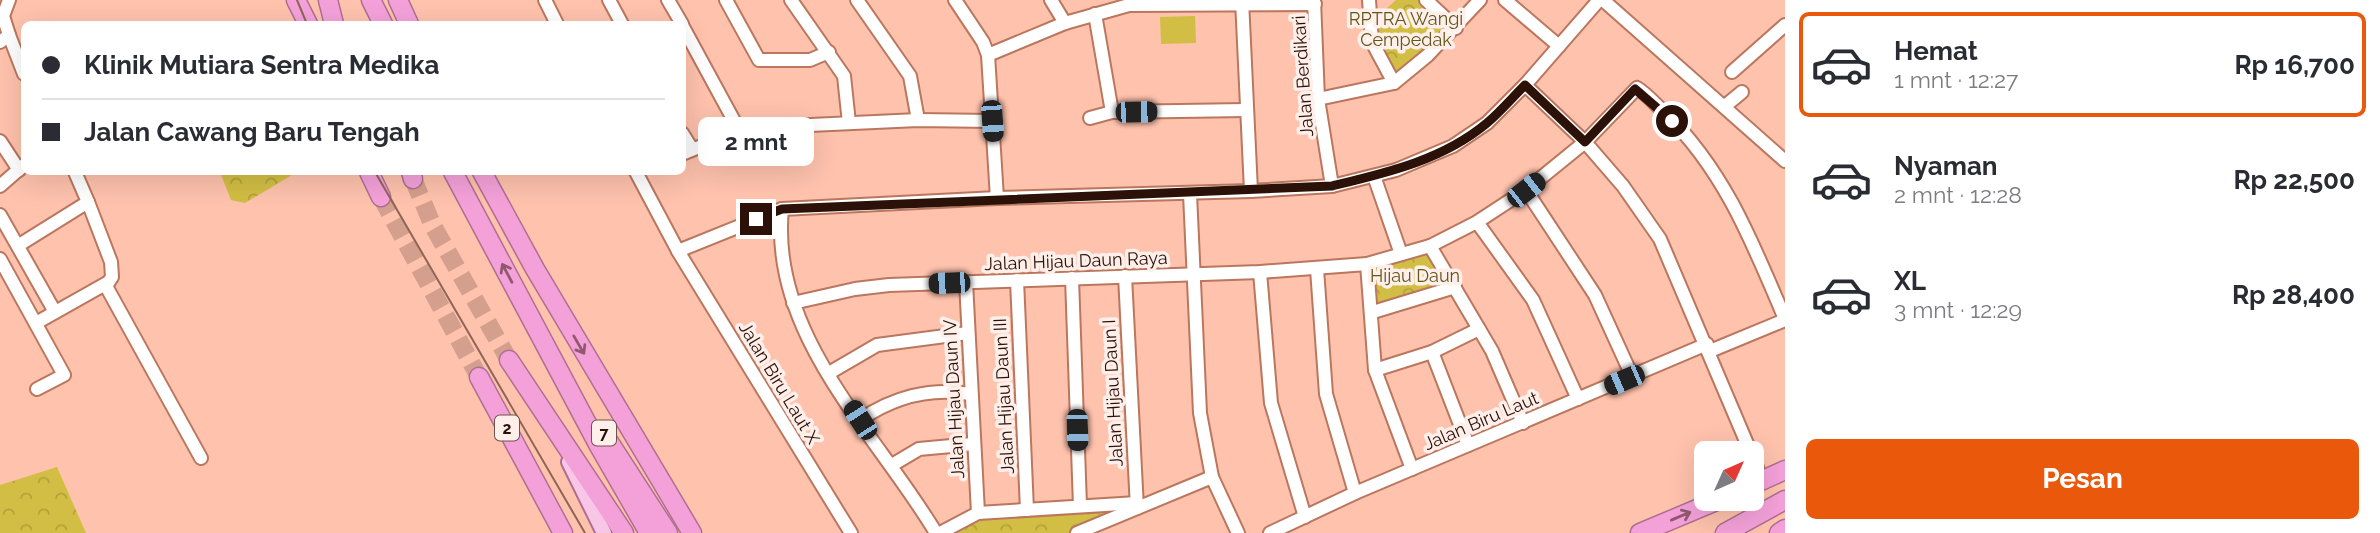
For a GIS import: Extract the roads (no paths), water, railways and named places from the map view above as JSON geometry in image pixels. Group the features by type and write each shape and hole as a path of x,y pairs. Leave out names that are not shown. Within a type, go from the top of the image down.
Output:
{"highway":[{"path":"296,0 306,21"},
{"path":"371,0 382,21"},
{"path":"398,0 408,21"},
{"path":"370,175 381,197"},
{"name":"7","path":"455,175 540,333 667,533"},
{"name":"7","path":"484,175 598,379 692,533"},
{"path":"540,333 649,533"},
{"name":"2","path":"509,360 624,533"},
{"name":"2","path":"479,377 563,533"},
{"path":"598,379 706,533"},
{"path":"1764,480 1785,470"},
{"path":"1725,533 1785,500"},
{"path":"1640,533 1694,510"},
{"path":"1747,533 1785,510"},
{"path":"1779,533 1785,529"}],"main road":[{"path":"557,436 604,533"},
{"path":"533,479 570,533"}],"street":[{"path":"9,0 3,16 5,38 21,68"},
{"path":"545,0 555,21"},
{"path":"609,0 620,21"},
{"path":"668,0 680,21"},
{"path":"726,0 759,60 810,60 829,52"},
{"path":"791,0 829,52 845,82 849,123"},
{"path":"857,0 910,76 918,120"},
{"path":"955,0 983,42 988,55 997,198"},
{"path":"1051,0 1065,23"},
{"path":"1369,0 1372,42 1394,83"},
{"path":"1426,0 1456,27"},
{"path":"1318,99 1394,83 1456,27 1480,0"},
{"path":"1505,0 1559,46"},
{"path":"678,251 782,209 997,198 1251,191 1332,186 1374,176 1453,146 1486,124 1601,0 1784,158"},
{"path":"1242,2 1251,191"},
{"name":"Jalan Berdikari","path":"988,55 1065,23 1129,5 1315,2 1318,99 1332,186"},
{"path":"1095,14 1112,112"},
{"path":"1732,72 1785,25"},
{"path":"686,32 739,130"},
{"path":"1525,85 1585,142 1623,186 1660,239 1709,348 1746,441"},
{"name":"Jalan Hijau Daun Raya","path":"793,303 855,289 967,282 1260,272 1367,264 1430,246 1477,222 1526,190 1585,142 1627,96 1639,89 1689,136 1721,180 1751,238 1785,320"},
{"path":"1725,106 1742,92"},
{"path":"1090,118 1112,112 1246,110"},
{"path":"687,151 739,130 918,120 992,121"},
{"path":"0,141 21,166"},
{"path":"0,186 21,168"},
{"path":"36,323 107,283 112,277 111,262 76,175"},
{"name":"Jalan Biru Laut X","path":"642,175 678,251 851,533"},
{"path":"1374,176 1401,254"},
{"path":"1526,190 1595,295 1632,376"},
{"path":"1190,194 1200,414 1212,477 1238,533"},
{"path":"19,245 88,202"},
{"path":"782,209 783,252 793,303 813,349 938,533 978,513 1137,505"},
{"path":"0,215 55,312"},
{"path":"1477,222 1533,300 1578,399"},
{"path":"1430,246 1492,351 1522,423"},
{"path":"0,259 64,375 37,389"},
{"path":"1367,264 1373,312 1375,370 1412,469"},
{"path":"1317,268 1326,394 1355,493"},
{"path":"1260,272 1271,403 1305,517"},
{"name":"Jalan Hijau Daun I","path":"1125,276 1137,505"},
{"path":"1072,278 1080,506"},
{"name":"Jalan Hijau Daun III","path":"1017,280 1027,510"},
{"name":"Jalan Hijau Daun IV","path":"967,282 970,394 978,513"},
{"path":"107,283 201,458"},
{"path":"1373,312 1455,287"},
{"name":"Jalan Biru Laut","path":"1270,533 1355,493 1632,376 1785,320"},
{"path":"1375,370 1432,352 1479,329"},
{"path":"828,373 877,345 968,333"},
{"path":"1432,352 1468,445"},
{"path":"860,420 898,398 954,391 970,394"},
{"path":"892,465 919,449 973,444"},
{"path":"1077,533 1137,505 1212,477"}],"tunnel":[{"path":"413,179 433,226 509,360"},
{"path":"381,197 479,377"}],"tram line":[{"path":"297,0 306,21"},
{"path":"377,175 585,533"}],"park label":[{"name":"RPTRA Wangi Cempedak","path":"1406,29"},
{"name":"Hijau Daun","path":"1415,276"}]}
